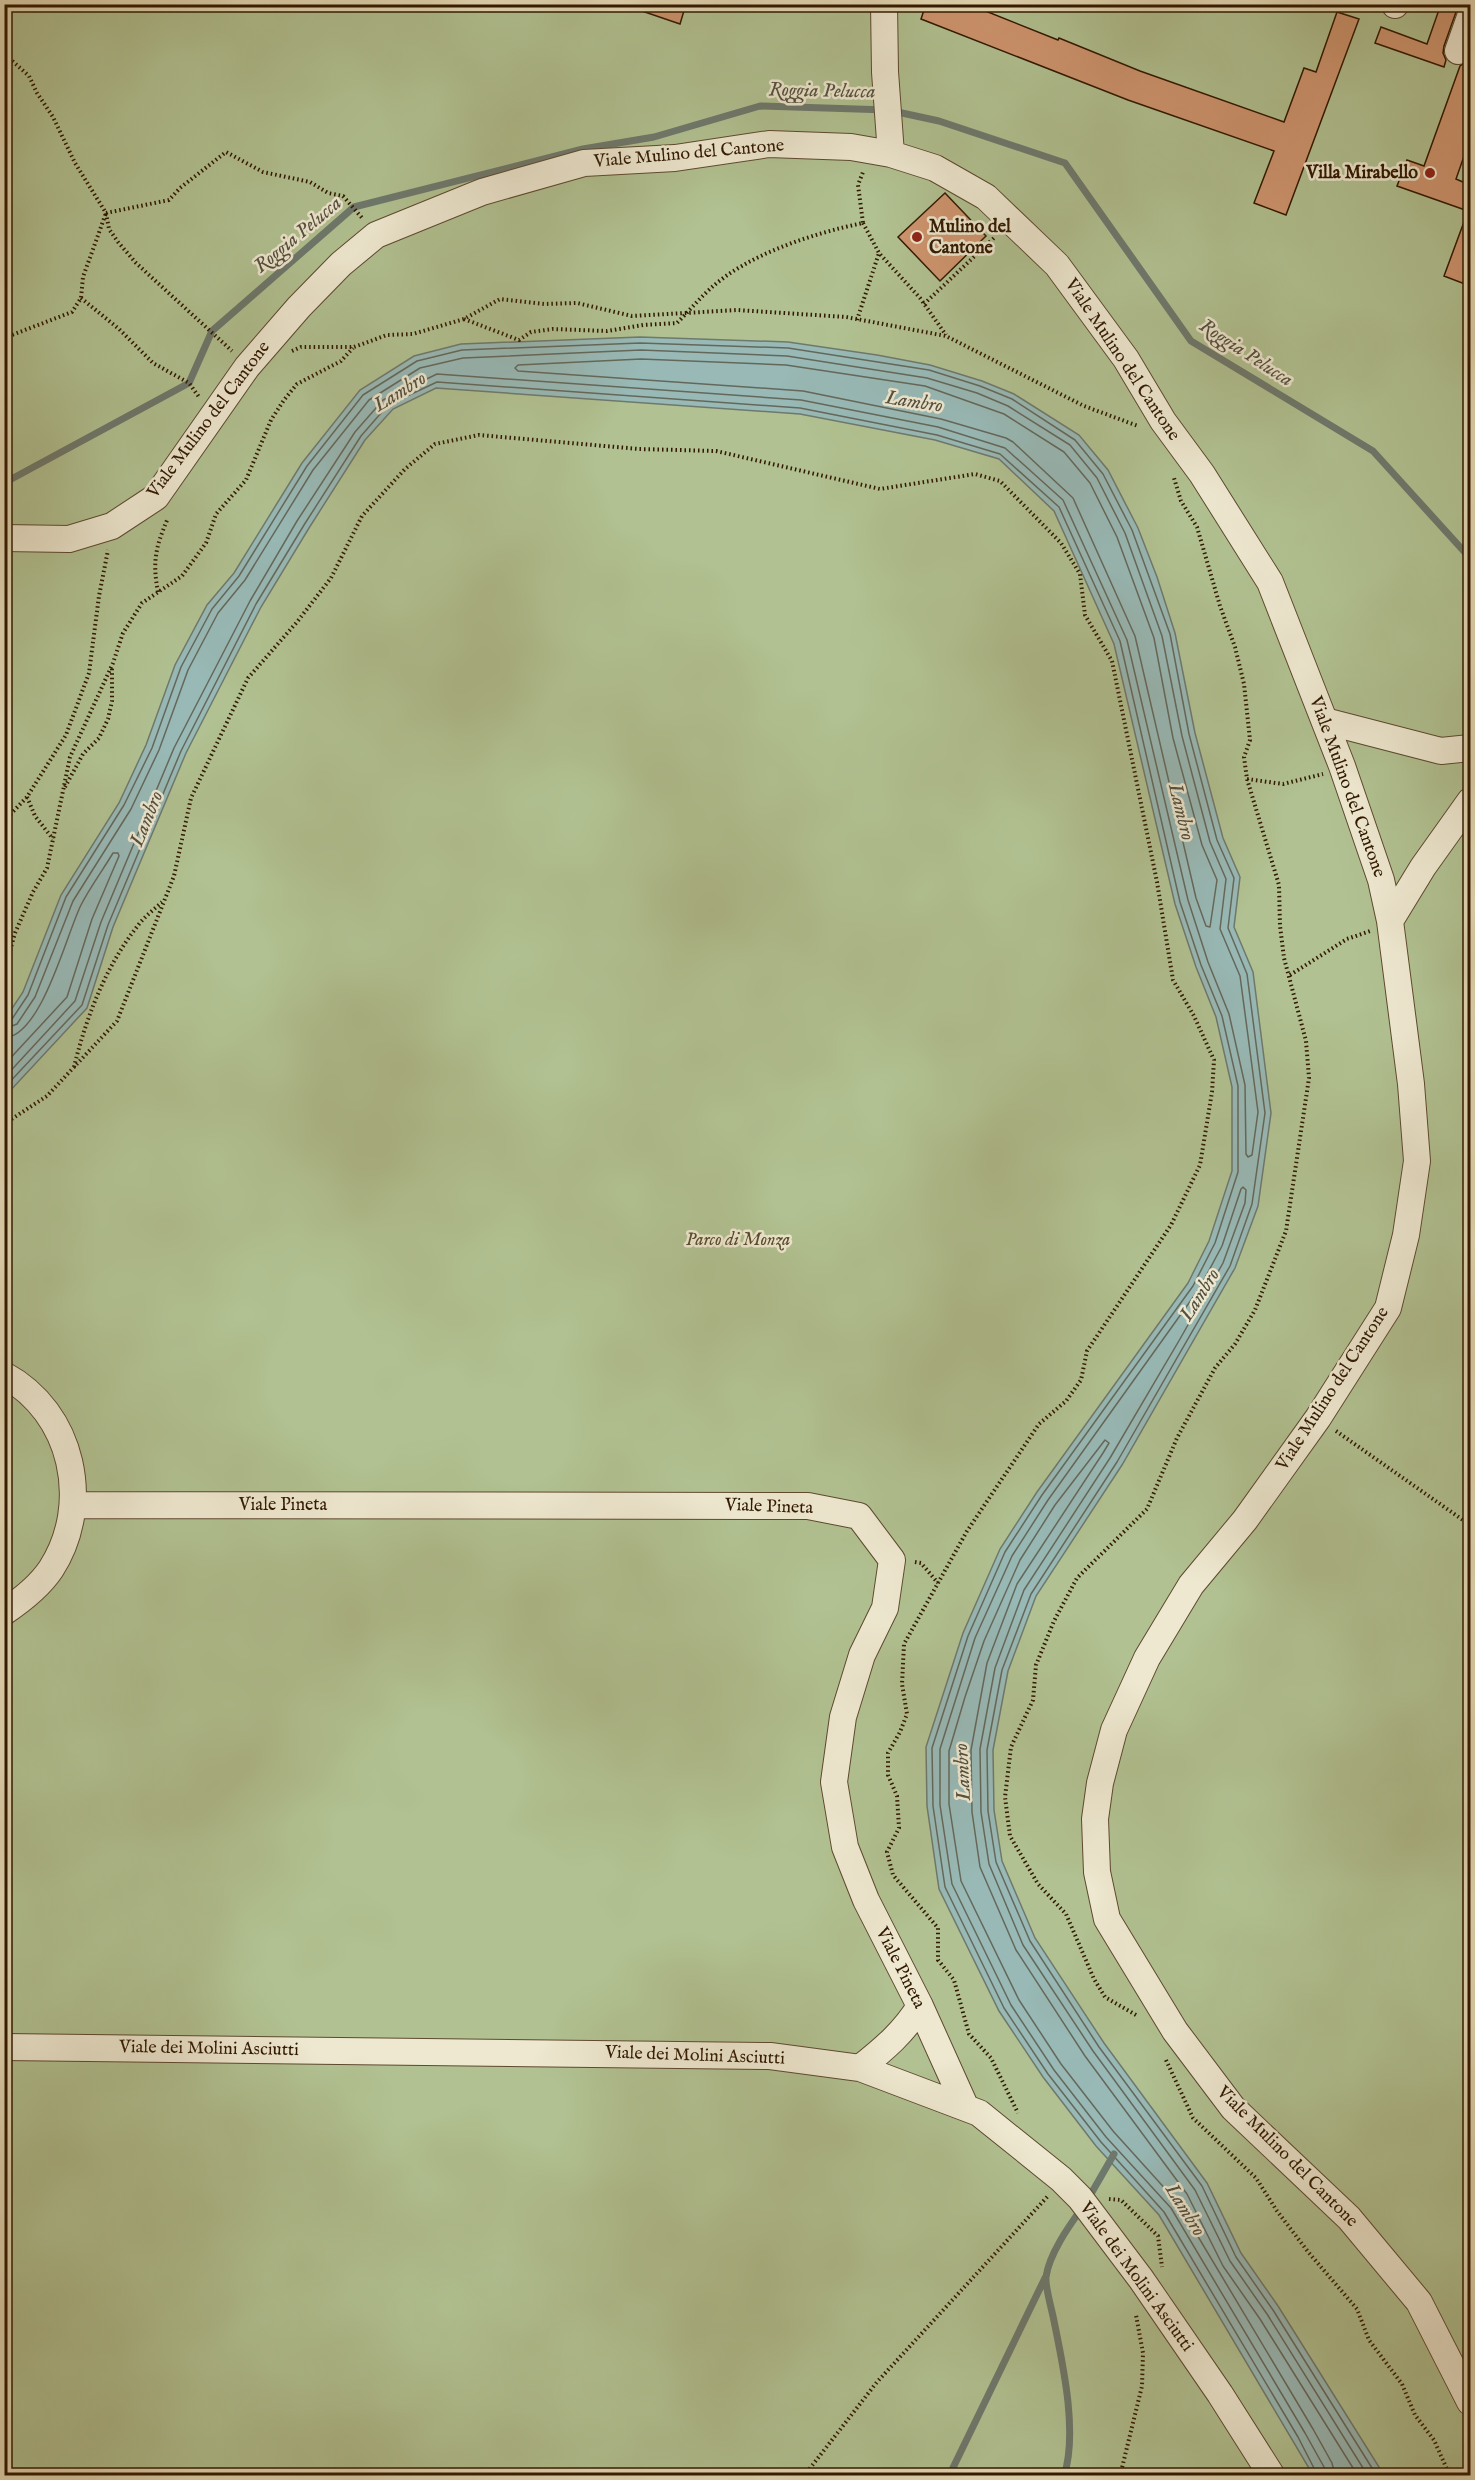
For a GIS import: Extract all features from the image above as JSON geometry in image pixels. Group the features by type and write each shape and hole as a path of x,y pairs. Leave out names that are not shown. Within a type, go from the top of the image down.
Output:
{"lane":[{"path":"884,4 885,72 891,154"},
{"path":"1458,51 1470,17"},
{"name":"Viale Mulino del Cantone","path":"4,538 69,539 112,526 156,497 248,367 327,279 376,236 482,192 584,163 675,158 768,144 851,147 891,154 935,168 986,197 1057,265 1126,359 1270,582 1342,766 1381,880 1390,921 1417,1161 1406,1235 1388,1308 1318,1418 1245,1520 1191,1585 1147,1658 1114,1730 1100,1783 1095,1819 1097,1872 1107,1919 1175,2031 1233,2108 1349,2217 1419,2302 1470,2402"},
{"path":"1324,721 1441,751 1470,748"},
{"path":"1390,921 1423,867 1470,801"},
{"path":"4,1375 22,1384 52,1418 70,1460 74,1505 66,1539 51,1569 29,1595 4,1612"},
{"name":"Viale Pineta","path":"74,1505 808,1506 859,1516 892,1560 885,1608 862,1655 843,1717 834,1782 845,1847 890,1951 920,2006 966,2108"},
{"path":"860,2068 901,2033 920,2006"},
{"name":"Viale dei Molini Asciutti","path":"4,2047 770,2056 860,2068 979,2113 1061,2179 1084,2204 1141,2278 1272,2475"}],"path":[{"path":"10,4 9,58 29,76 36,93 53,117 75,163 106,213 109,229 136,263 212,331 248,367"},
{"path":"106,213 169,200 180,188 226,152 263,172 310,182 328,193 343,196 376,236"},
{"path":"860,179 858,185 863,223 879,253 924,304 946,336"},
{"path":"4,338 72,312 81,298 83,277 106,213"},
{"path":"464,318 519,340 531,332 553,329 607,331 643,325 677,323 710,288 738,268 809,238 863,223"},
{"path":"857,320 879,253"},
{"path":"924,304 975,256"},
{"path":"81,298 119,329 153,363 189,383 213,416"},
{"path":"291,351 301,347 354,347 387,335 413,334 464,318 500,299 543,304 577,303 632,316 737,310 857,320 946,336 1084,406 1137,425 1146,432"},
{"path":"4,972 15,933 33,892 47,868 70,757 113,663 123,633 142,603 182,576 206,543 216,514 246,480 271,420 284,400 297,384 341,361 354,347"},
{"path":"4,1124 47,1096 117,1021 174,876 191,798 248,678 297,622 331,578 362,516 405,469 435,444 479,435 639,449 716,451 880,489 975,474 1000,482 1061,543 1080,574 1085,615 1112,661 1157,882 1173,980 1194,1016 1214,1060 1212,1092 1200,1165 1171,1225 1088,1351 1081,1380 1066,1401 1039,1424 967,1531 904,1644 902,1684 907,1714 888,1753 888,1775 897,1796 898,1828 887,1852 893,1875 938,1928 938,1960 954,1980 969,2034 991,2058 1021,2120"},
{"path":"1144,2023 1137,2015 1105,1996 1094,1979 1066,1914 1038,1884 1011,1836 1005,1797 1011,1748 1033,1700 1036,1665 1054,1621 1077,1578 1147,1509 1177,1438 1215,1368 1235,1344 1255,1310 1286,1231 1309,1078 1306,1041 1284,958 1280,926 1279,885 1247,779 1244,757 1250,740 1244,684 1235,647 1220,606 1197,527 1182,501 1172,472"},
{"path":"158,592 155,579 156,547 171,511"},
{"path":"4,821 27,797 66,735 89,673 99,596 112,526"},
{"path":"63,792 83,754 99,738 108,719 112,701 113,663"},
{"path":"1247,779 1283,784 1342,766"},
{"path":"27,797 35,816 53,839"},
{"path":"74,1068 83,1030 117,957 136,927 165,899"},
{"path":"1290,975 1347,939 1390,921"},
{"path":"1318,1418 1470,1525"},
{"path":"892,1560 921,1563 938,1583"},
{"path":"1166,2059 1169,2070 1193,2118 1256,2178 1302,2245 1357,2309 1369,2340 1402,2384 1415,2415 1434,2440 1450,2475"},
{"path":"804,2475 877,2382 1035,2212 1061,2179"},
{"path":"1120,2475 1142,2386 1143,2353 1134,2308"}],"green space":[{"name":"Parco di Monza","path":"5,5 1470,5 1470,2475 5,2476"}],"water":[{"name":"Lambro","path":"640,337 788,342 877,355 930,365 982,381 1014,394 1079,435 1108,470 1138,528 1157,577 1175,633 1195,733 1223,838 1240,877 1234,927 1253,972 1271,1113 1258,1206 1235,1268 1122,1465 1036,1596 1008,1671 993,1750 994,1810 1002,1861 1035,1938 1104,2043 1207,2183 1241,2253 1278,2306 1384,2475 1313,2475 1159,2215 1096,2146 1043,2077 999,2011 939,1889 927,1806 926,1747 963,1633 1000,1549 1037,1492 1188,1283 1209,1241 1232,1171 1232,1087 1216,1017 1175,904 1114,644 1054,511 999,459 935,440 800,414 436,388 393,409 365,440 261,607 186,753 113,927 87,1008 5,1094 5,1019 23,992 61,895 119,803 146,745 175,665 207,605 234,573 302,463 360,390 414,356 461,344"}],"building":[{"path":"633,4 686,4 680,24 633,8"},
{"path":"926,4 968,4 1140,71 1284,122 1304,68 1316,72 1337,12 1359,19 1286,215 1254,203 1274,151 1128,100 921,19"},
{"path":"1441,4 1462,4 1456,12 1444,46 1443,53 1446,60 1444,67 1375,43 1381,27 1427,44"},
{"name":"Villa Mirabello","path":"1470,59 1470,139 1456,179 1470,185 1470,286 1444,276 1468,211 1397,186 1407,160 1424,166 1460,66"},
{"name":"Mulino del Cantone","path":"945,193 986,236 940,281 898,237"}],"waterway":[{"name":"Roggia Pelucca","path":"4,483 189,383 212,331 354,207 583,149 654,137 760,106 888,110 939,121 1065,163 1191,341 1373,451 1470,558"},
{"path":"1088,2199 1114,2154"},
{"path":"1064,2476 1070,2440 1068,2399 1046,2277 1055,2250 1082,2208"},
{"path":"949,2476 1045,2278"}],"place":[{"name":"Villa Mirabello","path":"1430,173"},
{"name":"Mulino del Cantone","path":"917,237"}]}
